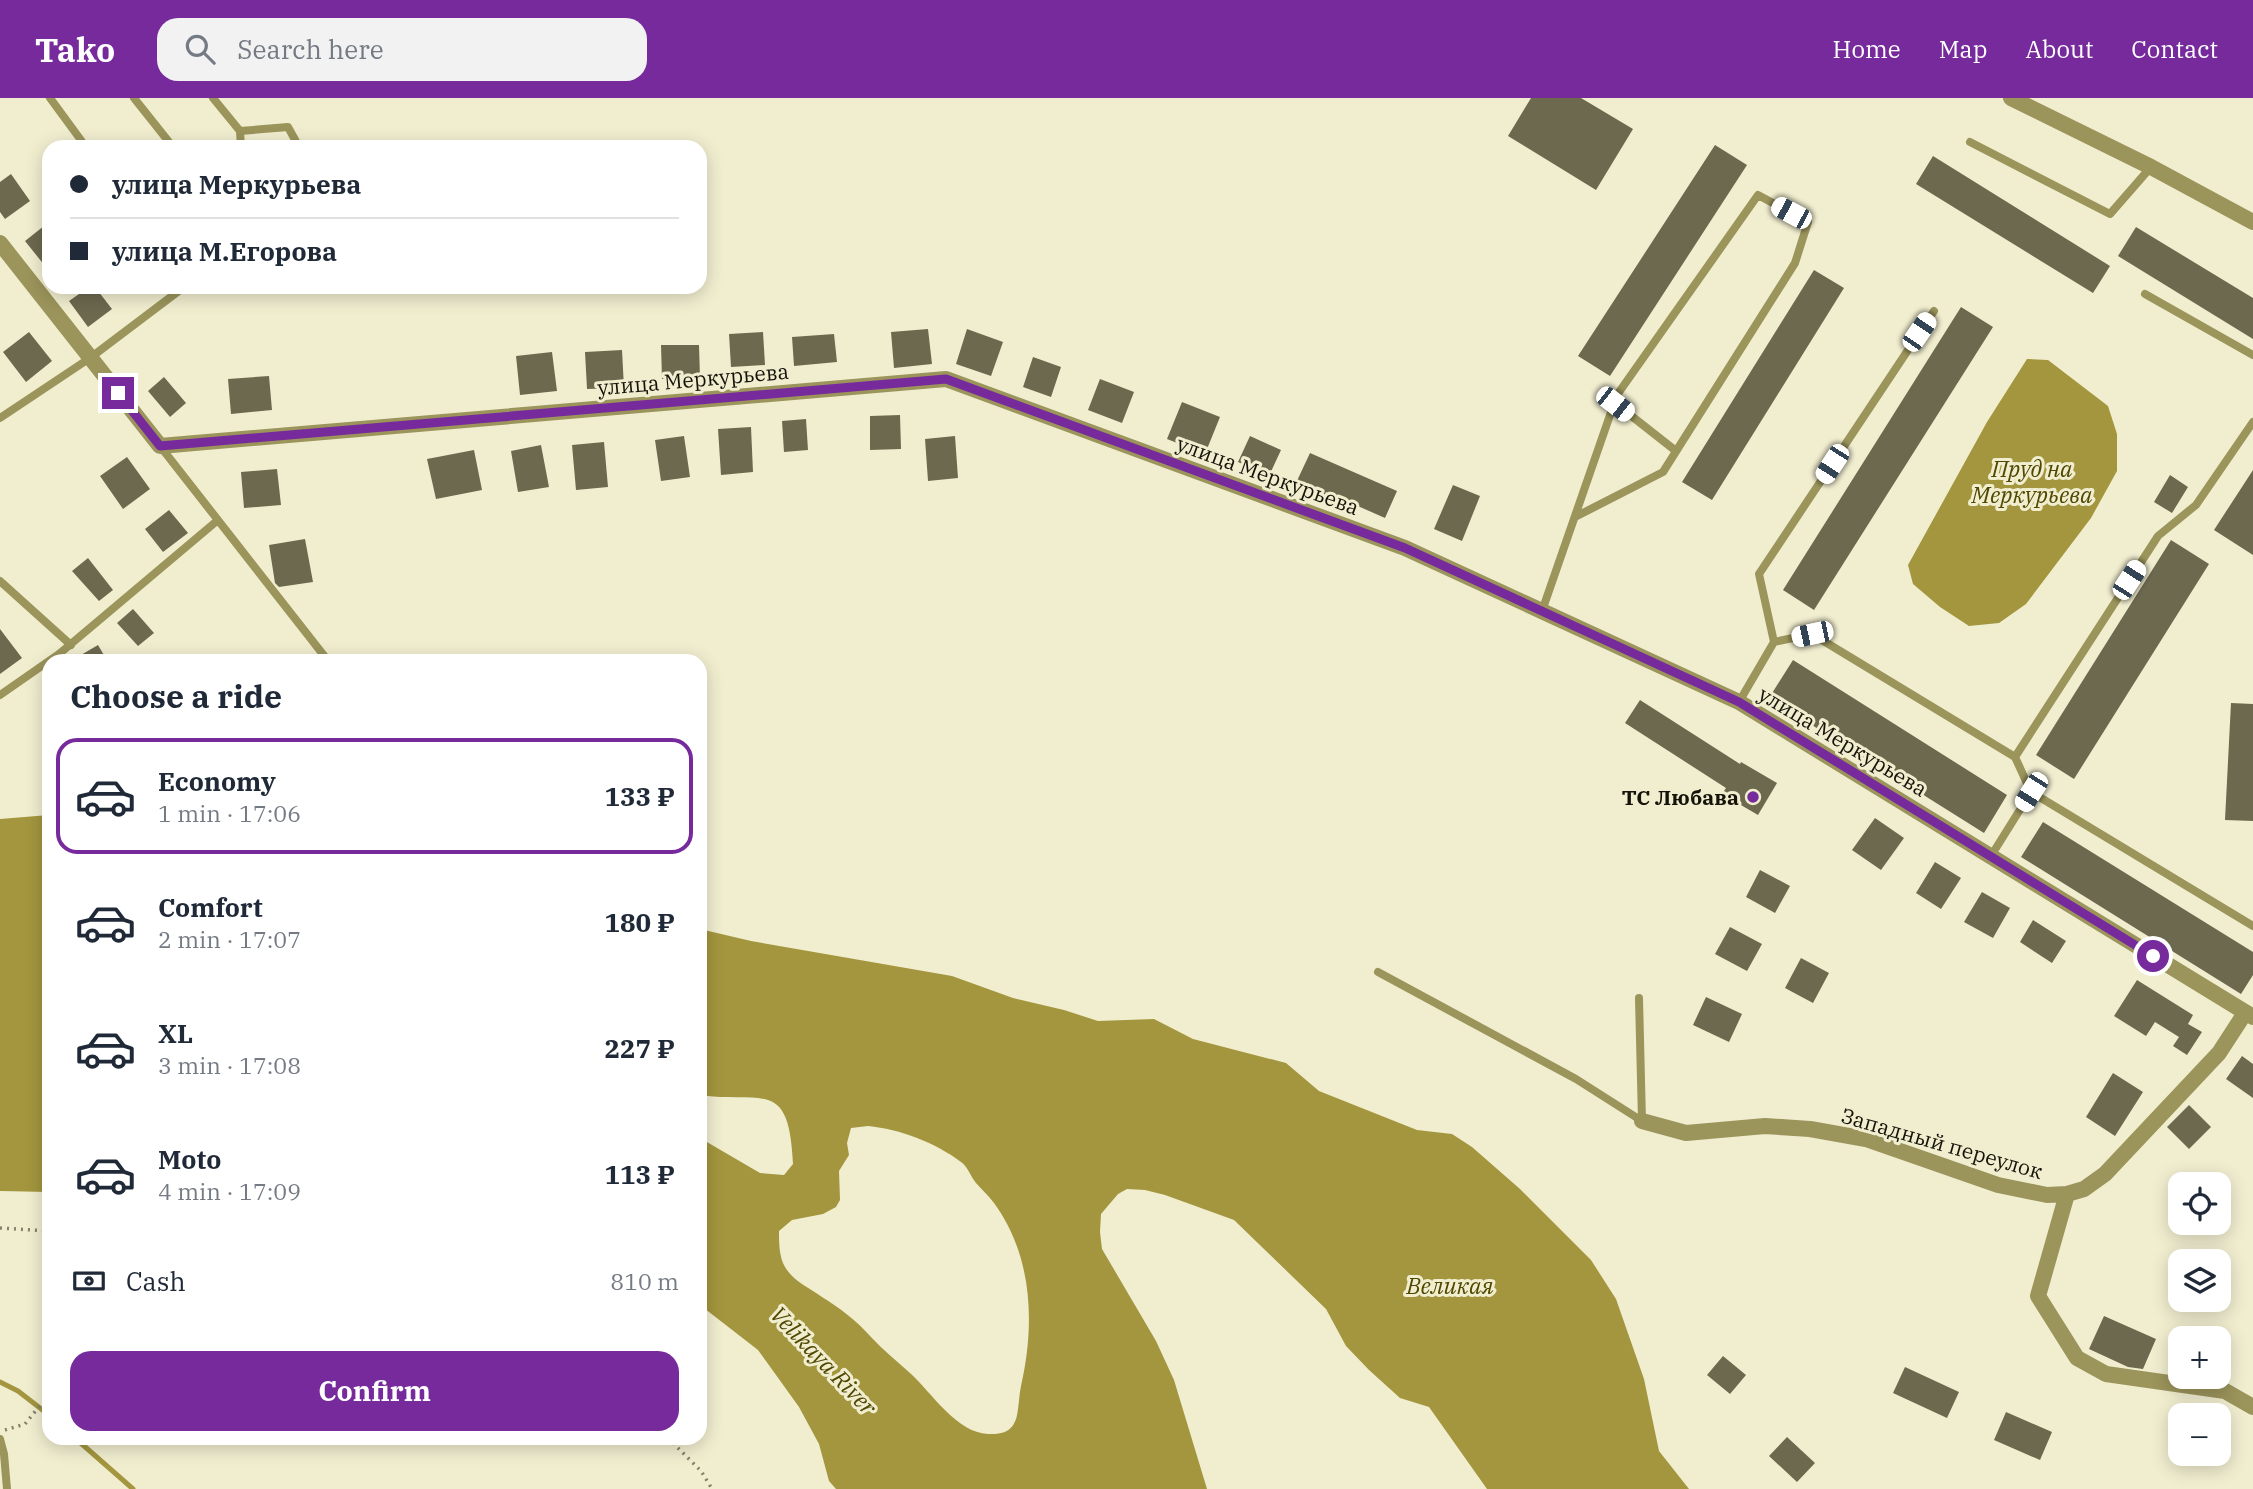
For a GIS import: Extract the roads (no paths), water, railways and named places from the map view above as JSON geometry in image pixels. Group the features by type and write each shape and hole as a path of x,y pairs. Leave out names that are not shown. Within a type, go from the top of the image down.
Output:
{"street":[{"path":"2011,98 2151,167 2253,222"},
{"path":"0,243 160,446"},
{"name":"улица Меркурьева","path":"160,446 946,379 1405,548 1739,702 2249,1012"},
{"name":"Западный переулок","path":"1642,1121 1686,1133 1765,1126 1810,1129 1866,1139 1998,1185 2047,1195 2067,1194 2084,1189 2105,1174 2219,1054 2249,1012"},
{"path":"2067,1194 2038,1296 2077,1358 2106,1374 2225,1391 2253,1406"}],"lane":[{"path":"50,98 81,140"},
{"path":"134,98 167,140"},
{"path":"213,98 240,131 241,140"},
{"path":"240,131 288,127 295,140"},
{"path":"1970,142 2110,214 2151,167"},
{"path":"1542,611 1574,517 1615,404 1625,384 1758,195 1808,222 1795,263 1663,472 1574,517"},
{"path":"0,418 90,358 175,294"},
{"path":"2145,294 2253,355"},
{"path":"1739,702 1774,642 1759,574 1934,310"},
{"path":"1615,404 1676,451"},
{"path":"2015,757 2158,536 2196,505 2253,422"},
{"path":"160,446 323,654"},
{"path":"58,654 218,520"},
{"path":"0,581 71,645"},
{"path":"1774,642 1812,634 2015,757 2031,792 2253,926"},
{"path":"0,695 42,665"},
{"path":"1991,856 2031,792"},
{"name":"Западный переулок","path":"1378,972 1576,1079 1642,1121"},
{"path":"1639,998 1642,1121"},
{"path":"0,1439 7,1489"}],"water":[{"name":"Пруд на Меркурьева","path":"2027,359 2048,360 2108,406 2117,434 2117,471 2091,518 2026,604 1999,623 1969,626 1940,607 1913,584 1908,565 1987,422"},
{"path":"42,816 42,1192 0,1191 0,819"},
{"name":"Великая","path":"707,931 751,941 952,976 1013,998 1098,1021 1154,1019 1193,1039 1286,1063 1319,1091 1417,1130 1452,1134 1472,1147 1520,1189 1591,1260 1616,1299 1644,1379 1659,1451 1689,1489 1487,1489 1429,1407 1400,1398 1369,1370 1346,1346 1326,1309 1234,1220 1165,1195 1127,1189 1118,1194 1101,1214 1102,1249 1156,1341 1174,1380 1207,1489 836,1489 829,1481 819,1444 799,1407 758,1350 707,1310 707,1142 760,1173 784,1175 793,1164 786,1118 778,1106 769,1100 707,1096","holes":["868,1126 905,1134 929,1143 963,1164 994,1203 1017,1245 1027,1292 1028,1339 1018,1412 1013,1426 1007,1431 988,1434 977,1432 955,1419 854,1320 797,1280 783,1263 779,1231 792,1220 823,1214 836,1207 840,1200 839,1171 849,1155 847,1143 851,1128"]}],"waterway":[{"path":"0,1382 18,1391 42,1410"},
{"path":"83,1445 133,1489"}],"place":[{"name":"ТС Любава","path":"1753,797"}],"water label":[{"name":"Velikaya River","path":"824,1360"}]}
